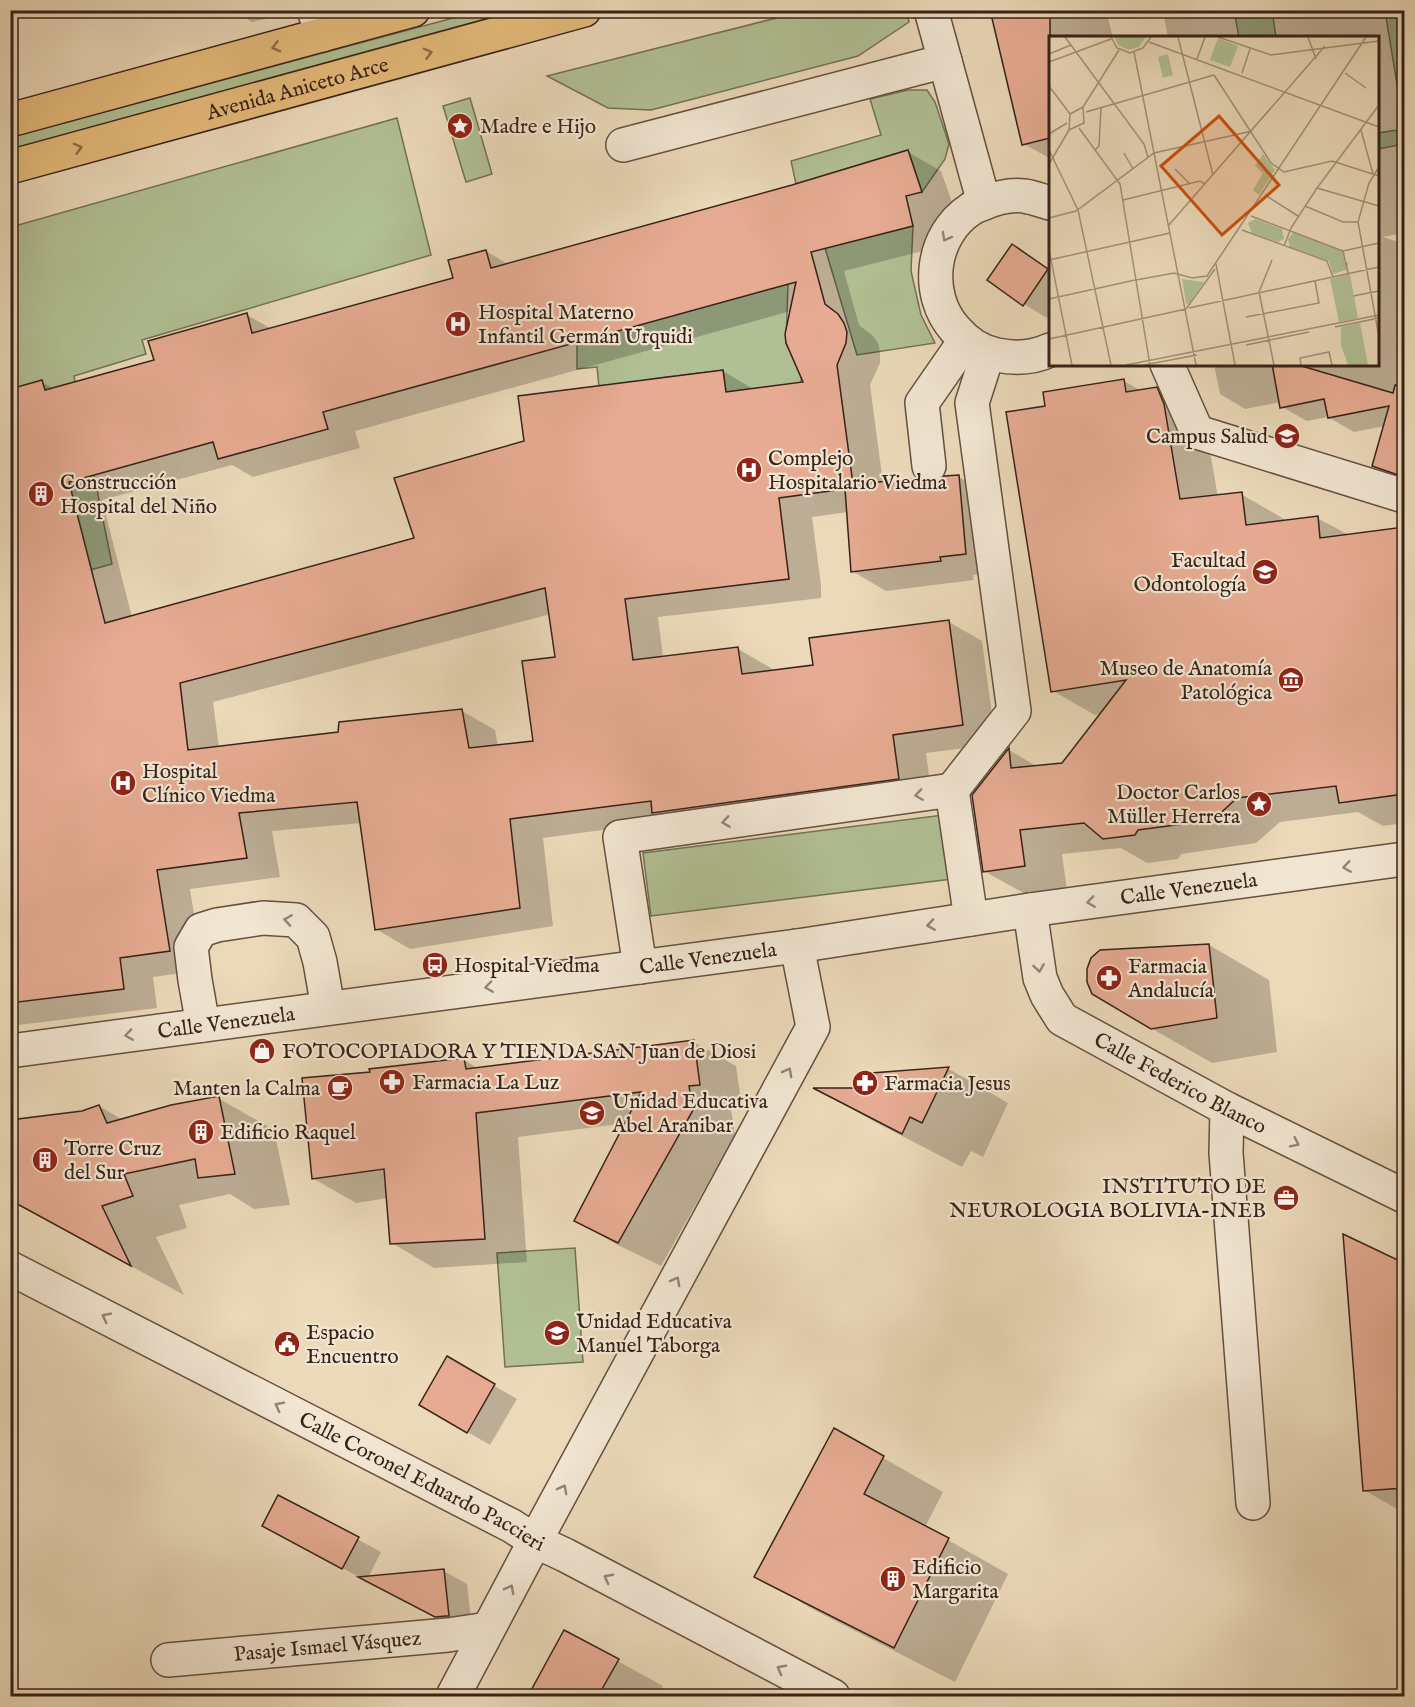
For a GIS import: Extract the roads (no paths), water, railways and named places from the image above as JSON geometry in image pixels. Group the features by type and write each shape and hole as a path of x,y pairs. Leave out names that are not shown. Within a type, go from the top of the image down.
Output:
{"main road":[{"path":"10,120 318,23 413,10"},
{"name":"Avenida Aniceto Arce","path":"10,167 584,10"}],"street":[{"path":"931,10 984,203"},
{"path":"623,145 945,61"},
{"path":"1049,203 1023,196 995,198 972,208 952,225 940,248 934,273 938,299 949,322 977,347 1014,359 1039,356 1049,351"},
{"path":"930,466 922,403 977,347"},
{"path":"640,967 620,837 952,790 1014,711 972,403 977,347"},
{"path":"1168,366 1197,432 1404,496"},
{"path":"952,790 971,919"},
{"name":"Calle Venezuela","path":"10,1051 796,946 1030,910 1404,859"},
{"name":"Calle Federico Blanco","path":"1030,910 1040,978 1047,995 1062,1019 1227,1109 1404,1196"},
{"path":"203,1025 191,947 196,938 201,930 209,927 263,918 296,920 314,937 328,1008"},
{"path":"453,1696 813,1027 796,946"},
{"path":"1227,1109 1226,1153 1253,1503"},
{"name":"Calle Coronel Eduardo Paccieri","path":"10,1268 512,1526 535,1541 832,1696"},
{"name":"Pasaje Ismael Vásquez","path":"168,1660 448,1635 488,1629"}],"place":[{"name":"Madre e Hijo","path":"460,126"},
{"name":"Hospital Materno Infantil Germán Urquidi","path":"458,324"},
{"name":"Campus Salud","path":"1287,436"},
{"name":"Complejo Hospitalario Viedma","path":"749,470"},
{"name":"Construcción Hospital del Niño","path":"41,494"},
{"name":"Facultad Odontología","path":"1265,572"},
{"name":"Museo de Anatomía Patológica","path":"1291,680"},
{"name":"Hospital Clínico Viedma","path":"123,783"},
{"name":"Doctor Carlos Müller Herrera","path":"1259,804"},
{"name":"Hospital Viedma","path":"435,965"},
{"name":"Farmacia Andalucía","path":"1109,978"},
{"name":"FOTOCOPIADORA Y TIENDA SAN Juan de Diosi","path":"262,1051"},
{"name":"Farmacia La Luz","path":"392,1082"},
{"name":"Farmacia Jesus","path":"865,1083"},
{"name":"Manten la Calma","path":"340,1088"},
{"name":"Unidad Educativa Abel Aranibar","path":"592,1113"},
{"name":"Edificio Raquel","path":"201,1132"},
{"name":"Torre Cruz del Sur","path":"45,1160"},
{"name":"INSTITUTO DE NEUROLOGIA BOLIVIA-INEB","path":"1286,1198"},
{"name":"Unidad Educativa Manuel Taborga","path":"557,1333"},
{"name":"Espacio Encuentro","path":"287,1344"},
{"name":"Edificio Margarita","path":"893,1579"}]}
